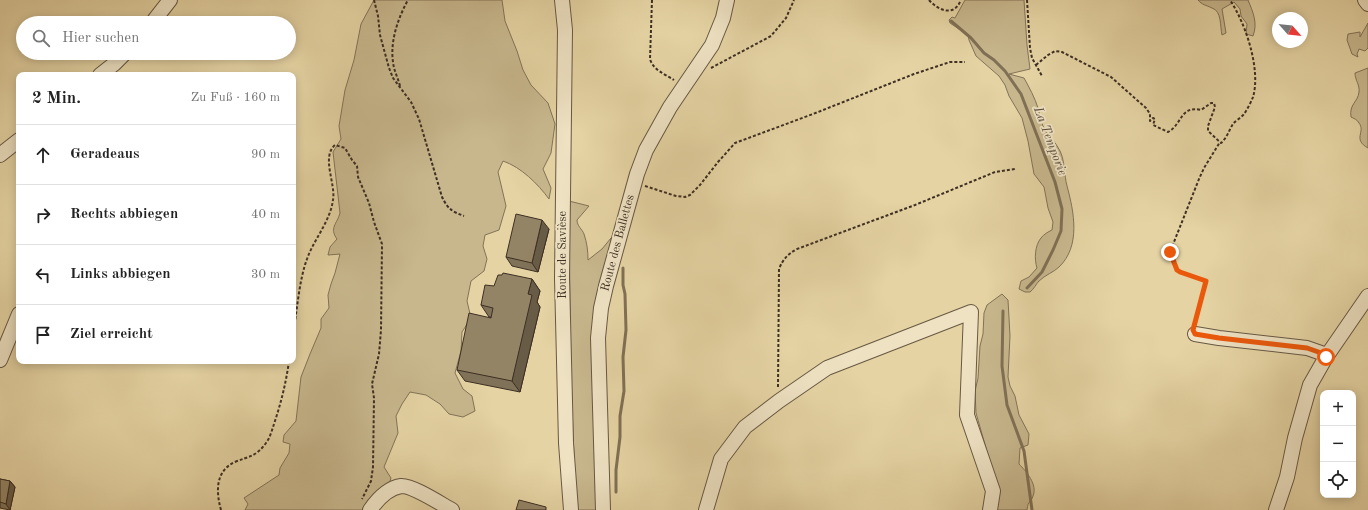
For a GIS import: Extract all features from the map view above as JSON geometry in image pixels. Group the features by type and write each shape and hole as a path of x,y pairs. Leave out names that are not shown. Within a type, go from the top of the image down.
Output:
{"street":[{"path":"157,16 170,0"},
{"name":"Route de Savièse","path":"562,0 565,30 562,278 566,443 571,510"},
{"name":"Route des Ballettes","path":"603,510 598,356 599,323 606,286 641,161 651,139 666,113 712,45 718,32 727,0"},
{"path":"1365,0 1368,4"},
{"path":"104,72 118,60"},
{"path":"0,155 16,142"},
{"path":"1276,510 1287,477 1294,438 1310,385 1327,355 1368,296"},
{"path":"706,510 721,460 745,427 778,402 827,368 971,312 967,415 993,492 990,510"},
{"path":"0,360 16,321"},
{"path":"1195,334 1307,348 1327,355"},
{"path":"365,506 389,491 402,486 422,493 452,510"}],"path":[{"path":"374,0 386,60 393,78 411,102 419,119 442,197 448,208 453,212 464,216"},
{"path":"400,87 392,62 392,48 399,17 408,0"},
{"path":"652,0 649,53 651,64 657,70 684,87"},
{"path":"698,67 706,69 712,68 771,36 786,18 794,0"},
{"path":"929,0 934,5 945,11 953,10 961,0"},
{"path":"1027,0 1030,48 1032,58 1042,76"},
{"path":"1195,334 1193,330 1206,281 1177,270 1170,252 1204,168 1220,142 1225,140 1233,124 1244,114 1253,97 1256,72 1249,43 1237,9 1230,0"},
{"path":"1036,65 1055,51 1062,52 1110,78 1146,108 1150,114 1150,121 1153,118 1155,119 1152,125 1168,132 1172,130 1181,117 1190,110 1201,110 1211,103 1214,103 1215,107 1208,126 1208,131 1220,142"},
{"path":"634,184 676,196 685,197 690,195 700,185 735,143 921,72 950,62 965,62"},
{"path":"296,317 306,261 312,246 324,225 333,200 333,184 328,157 330,148 335,145 341,146 345,148 357,166 358,177 369,203 382,244 379,346 377,366 372,384 374,398 373,467 365,506"},
{"path":"778,402 779,269 782,261 787,255 798,249 915,205 995,172 1015,169"},
{"path":"221,510 218,486 219,477 224,470 234,463 254,456 266,443 280,407 285,389 289,364"}],"shaded area":[{"path":"374,0 502,0 505,21 523,70 531,85 548,103 555,124 551,153 543,169 551,188 549,199 523,172 503,161 498,172 506,206 499,230 485,235 483,246 487,259 484,271 471,281 467,301 471,318 462,332 461,351 455,373 463,389 472,396 475,411 463,417 449,414 440,404 426,395 410,392 396,416 398,433 384,467 391,478 387,491 372,510 245,510 248,504 244,498 279,475 280,468 289,453 290,444 283,442 284,435 296,421 301,377 321,328 321,319 329,308 328,295 340,254 328,255 330,247 337,239 334,232 334,226 340,213 333,152 341,139 339,126 345,90 354,60 361,24"},
{"path":"965,0 1024,0 1030,69 1009,74 1024,78 1035,100 1041,122 1058,148 1063,159 1066,182 1072,207 1074,228 1071,249 1066,259 1059,267 1039,281 1030,292 1025,292 1019,289 1021,281 1029,277 1037,268 1035,256 1037,244 1043,235 1052,230 1053,222 1048,208 1044,187 1034,174 1022,118 1009,96 1005,85 999,76 976,56 968,35 950,23 949,20 952,17 955,18"},
{"path":"1198,0 1248,0 1255,22 1253,36 1246,34 1247,24 1241,16 1240,9 1234,2 1222,9 1226,33 1222,35 1218,12"},
{"path":"1368,23 1368,48 1365,51 1359,49 1357,54 1358,57 1352,54 1347,40 1348,34 1360,32 1360,37"},
{"path":"1368,68 1368,148 1361,142 1361,126 1358,121 1351,117 1351,109 1359,92 1355,73"},
{"path":"569,201 589,206 577,220 585,237 588,260 602,249 611,238 611,245 606,265 598,510 577,510 570,317"},
{"path":"1002,294 1008,300 1010,336 1008,377 1010,386 1015,396 1019,415 1029,434 1028,445 1020,448 1019,464 1028,474 1034,487 1033,496 1027,510 997,510 998,502 992,469 976,413 975,391 978,378 984,313 987,305"}],"building":[{"path":"516,214 542,220 532,263 506,257"},
{"path":"503,273 532,279 528,294 532,295 512,381 457,370 469,313 491,318 493,308 481,305 485,285 494,286 498,275 502,275"},
{"path":"0,479 10,481 6,504 0,502"},
{"path":"519,500 546,507 546,510 516,510"}],"waterway":[{"name":"La Temporie","path":"951,21 1005,71 1021,94 1055,182 1062,209 1061,231 1042,272 1027,288"},
{"path":"616,492 620,416 624,391 623,357 626,330 623,268"},
{"name":"La Temporie","path":"1003,311 1002,366 1007,405 1024,451 1032,510"}],"route":[{"path":"1170,252 1177,270 1206,281 1193,330 1195,334 1307,348 1327,355 1326,357"}]}
